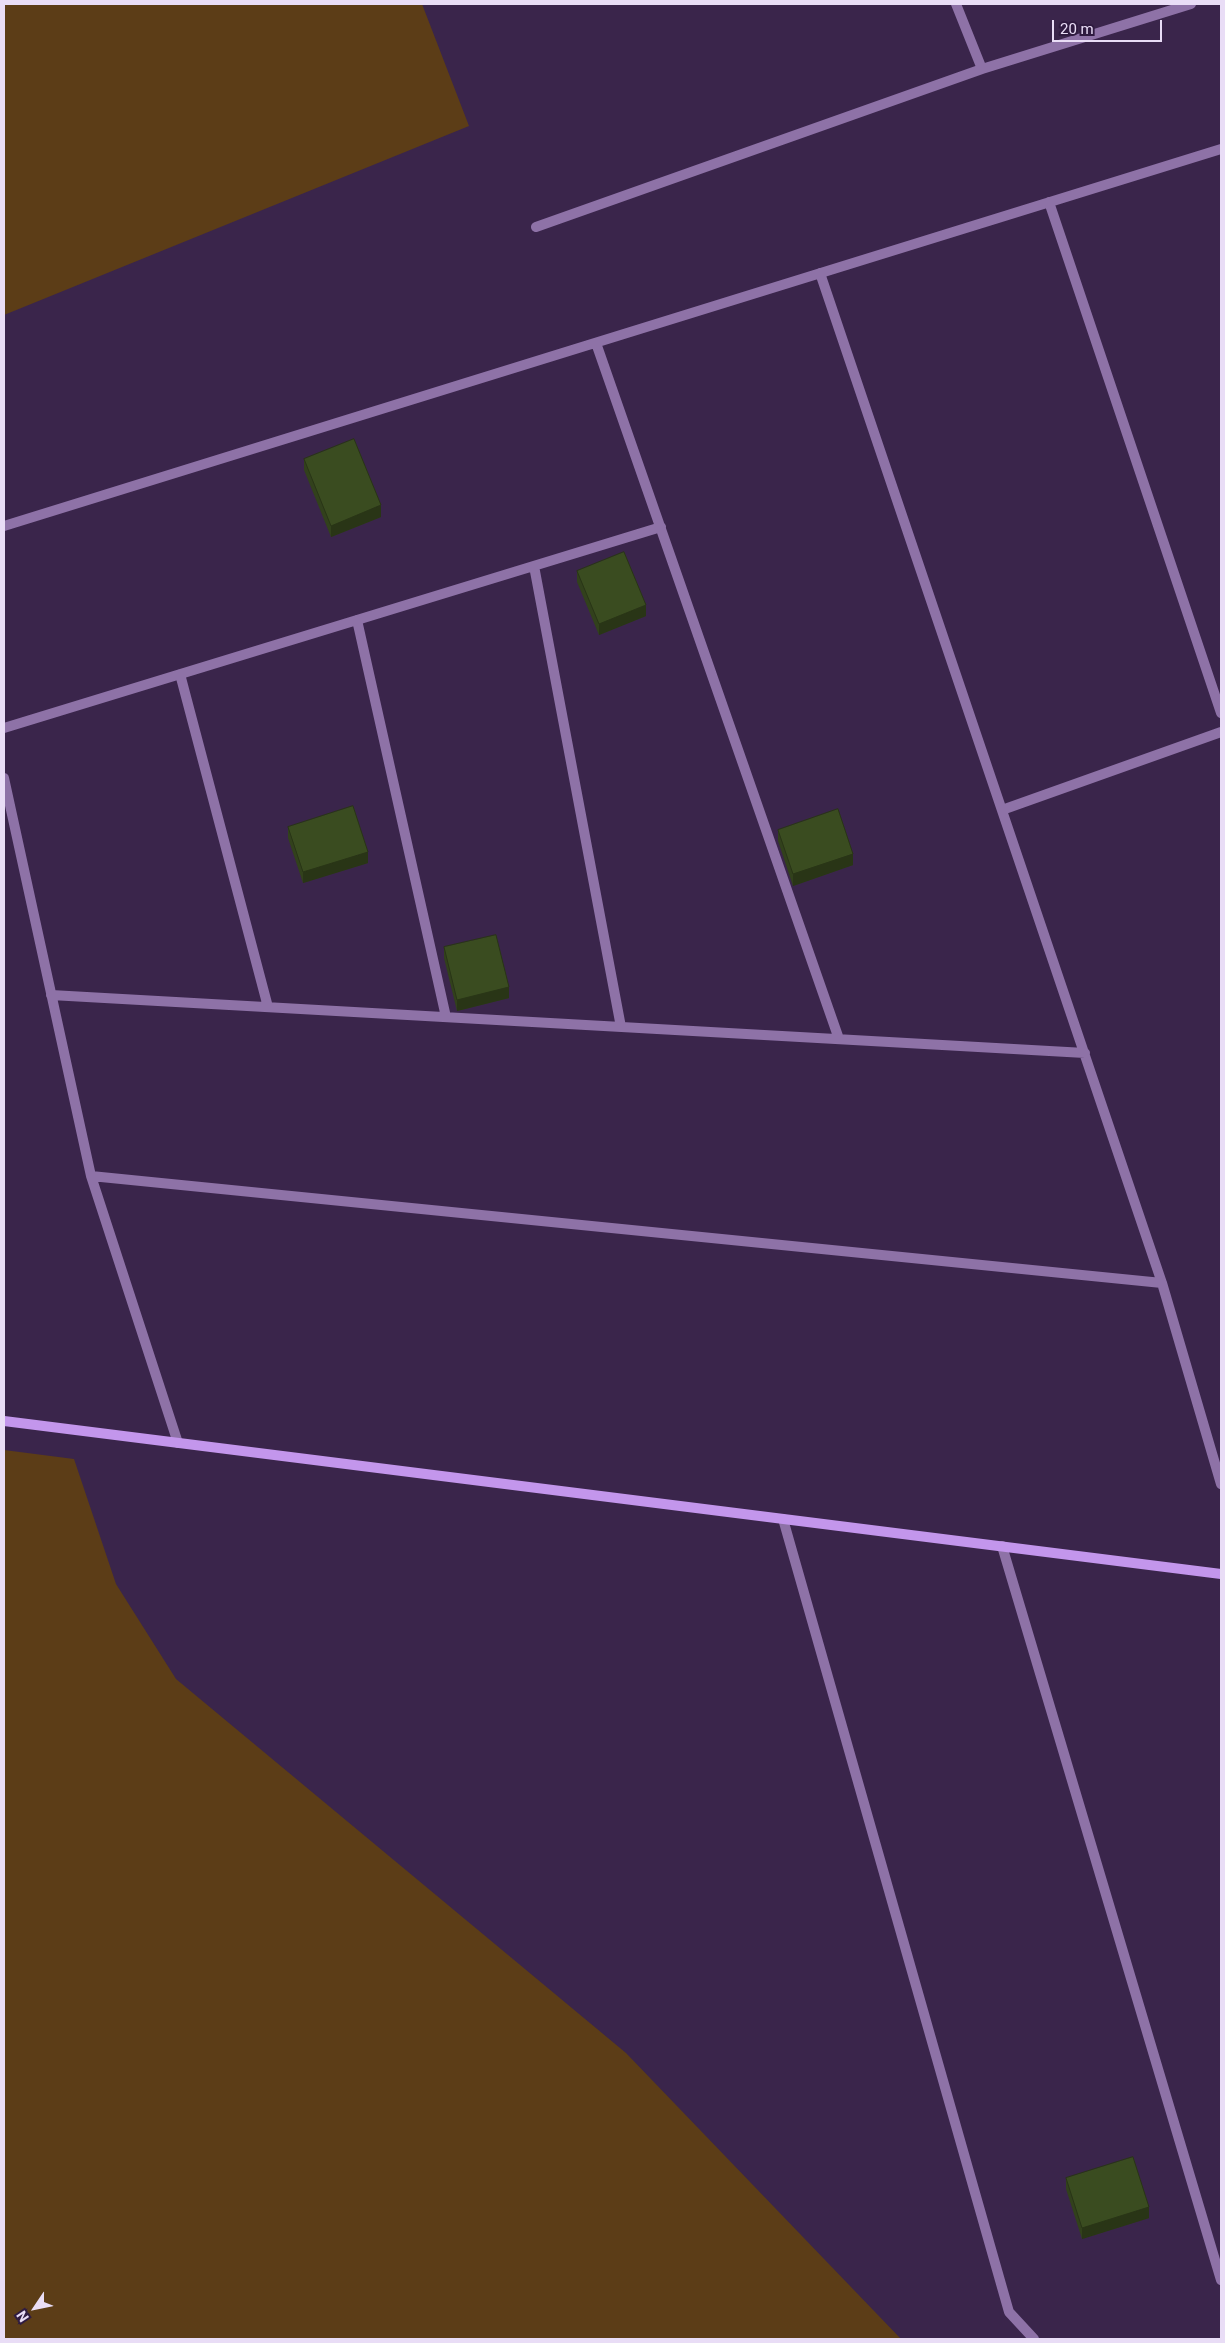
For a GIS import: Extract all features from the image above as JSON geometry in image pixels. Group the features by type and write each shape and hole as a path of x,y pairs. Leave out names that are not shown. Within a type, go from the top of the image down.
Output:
{"street":[{"path":"956,4 982,69"},
{"path":"536,227 982,69 1191,4"},
{"path":"4,526 1221,149"},
{"path":"1049,202 1221,713"},
{"path":"820,273 1162,1283 1221,1484"},
{"path":"596,342 839,1039"},
{"path":"4,728 661,527"},
{"path":"534,566 621,1027"},
{"path":"357,620 446,1017"},
{"path":"180,674 268,1007"},
{"path":"1002,810 1221,732"},
{"path":"4,778 91,1176 178,1443"},
{"path":"51,995 1085,1053"},
{"path":"91,1176 1162,1283"},
{"path":"4,1421 1221,1574"},
{"path":"783,1519 1008,2312 1034,2339"},
{"path":"1002,1546 1221,2280"}],"shaded area":[{"path":"4,4 422,4 469,126 4,315"},
{"path":"4,1450 74,1459 116,1584 176,1679 626,2053 901,2339 4,2339"}],"building":[{"path":"354,439 381,505 331,526 304,459"},
{"path":"624,552 646,605 599,624 577,571"},
{"path":"353,806 368,852 303,872 288,827"},
{"path":"838,809 853,854 793,874 778,830"},
{"path":"496,935 509,987 457,1000 444,947"},
{"path":"1133,2157 1149,2207 1082,2228 1066,2178"}]}
